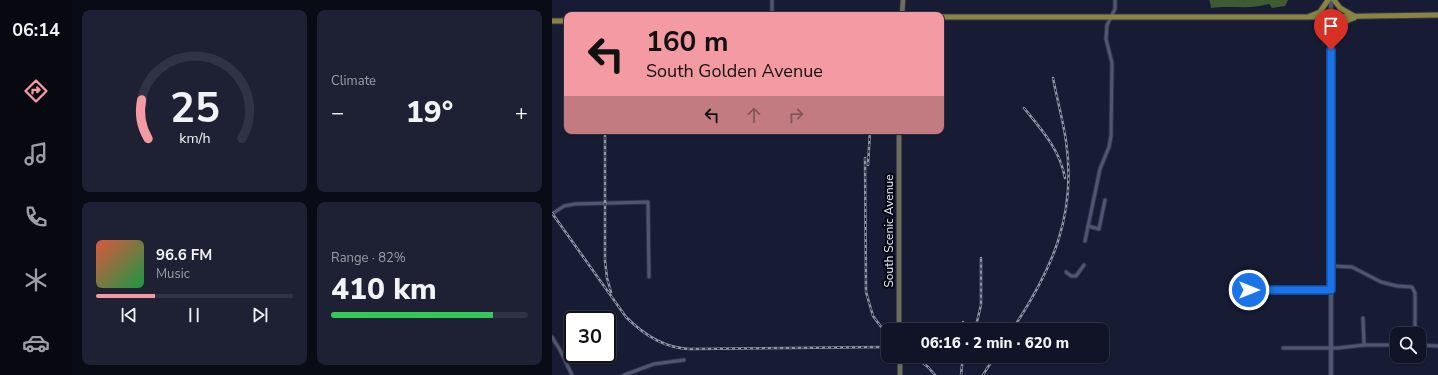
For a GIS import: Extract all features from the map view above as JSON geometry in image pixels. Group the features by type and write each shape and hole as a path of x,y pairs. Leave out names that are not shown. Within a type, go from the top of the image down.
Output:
{"main road":[{"path":"902,12 903,0"},
{"path":"1307,17 1320,12 1331,0 1342,10 1357,17"},
{"path":"944,17 1357,17 1438,14"},
{"path":"1331,38 1333,32 1339,26 1357,17"},
{"path":"552,21 564,21"},
{"name":"South Scenic Avenue","path":"899,134 899,323"},
{"path":"900,363 900,375"}],"street":[{"path":"772,0 772,12"},
{"path":"1085,241 1101,166 1109,147 1111,136 1112,63 1106,39 1106,25 1115,9 1115,0"},
{"path":"1331,0 1331,375"},
{"path":"1088,226 1099,229 1105,200"},
{"path":"552,214 564,206 575,204 648,202 649,277"},
{"path":"1066,272 1071,276 1076,276 1084,265"},
{"path":"1331,266 1352,267 1381,282 1396,286 1411,287 1414,289 1415,327"},
{"path":"1249,290 1331,290"},
{"path":"1364,318 1364,345"},
{"path":"552,337 572,375"},
{"path":"1283,348 1331,348 1364,345 1390,345"},
{"path":"1426,345 1438,346"},
{"path":"624,375 654,364 684,360"}],"green space":[{"path":"1209,0 1288,0 1285,6 1272,8 1269,4 1255,7 1211,8"}],"railway":[{"path":"1016,323 1039,286 1050,263 1064,218 1068,193 1068,168 1065,133 1053,78"},
{"path":"1024,108 1044,132 1055,149 1063,168 1065,178"},
{"path":"605,134 605,261 607,278 611,292"},
{"path":"868,165 870,134"},
{"path":"865,158 866,292 873,316 881,327"},
{"path":"552,213 626,317 647,335 663,343 689,349 881,347"},
{"path":"977,323 981,305 981,258"},
{"path":"923,363 935,375"},
{"path":"961,375 962,363"},
{"path":"983,375 991,363"}],"route":[{"path":"1249,290 1331,290 1331,50"}]}
